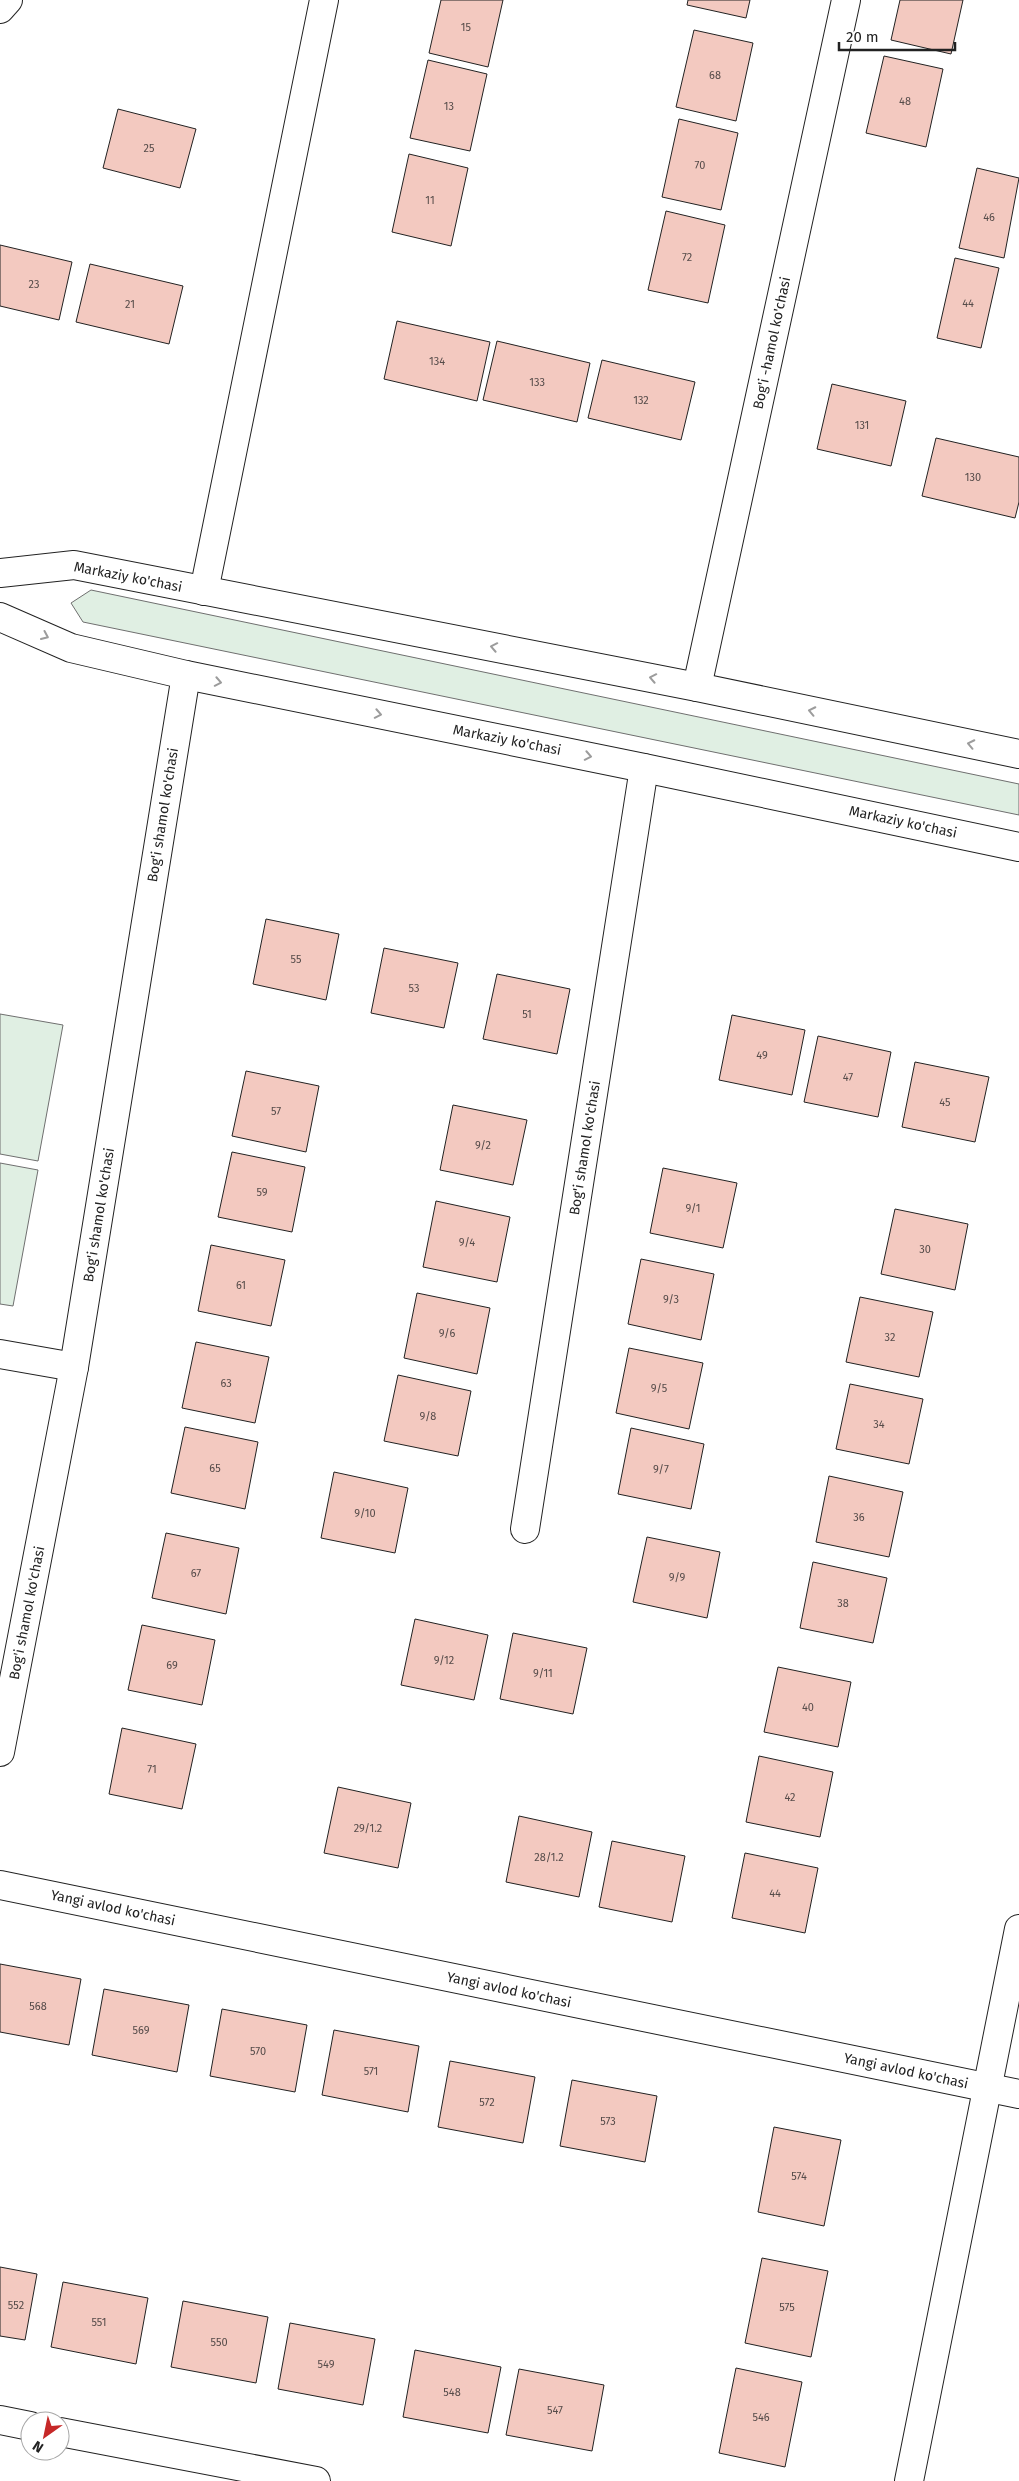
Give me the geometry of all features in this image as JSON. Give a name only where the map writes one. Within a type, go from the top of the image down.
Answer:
[{"type":"street","points":[[0,9],[8,0]]},
{"type":"street","points":[[204,591],[324,0]]},
{"type":"street","name":"Bog'i -hamol ko'chasi","points":[[697,687],[846,0]]},
{"type":"street","name":"Markaziy ko'chasi","points":[[0,573],[74,565],[697,687],[1019,754]]},
{"type":"street","name":"Markaziy ko'chasi","points":[[0,617],[71,648],[186,675],[644,768],[1019,847]]},
{"type":"street","name":"Bog'i shamol ko'chasi","points":[[0,1752],[74,1367],[186,675]]},
{"type":"street","name":"Bog'i shamol ko'chasi","points":[[525,1529],[644,768]]},
{"type":"street","points":[[0,1354],[74,1367]]},
{"type":"street","name":"Yangi avlod ko'chasi","points":[[0,1885],[1019,2094]]},
{"type":"street","points":[[909,2481],[1019,1929]]},
{"type":"street","points":[[0,2420],[20,2424]]},
{"type":"street","points":[[70,2434],[316,2481]]},
{"type":"green space","points":[[91,590],[1019,784],[1019,815],[83,622],[71,603]]},
{"type":"green space","points":[[0,1014],[63,1025],[38,1161],[0,1154]]},
{"type":"green space","points":[[0,1163],[38,1170],[13,1306],[0,1304]]},
{"type":"building","points":[[441,0],[503,0],[488,67],[429,53]]},
{"type":"building","points":[[688,0],[750,0],[746,18],[687,5]]},
{"type":"building","points":[[900,0],[963,0],[951,54],[891,40]]},
{"type":"building","points":[[694,30],[753,43],[736,121],[676,107]]},
{"type":"building","points":[[884,56],[943,69],[926,147],[866,133]]},
{"type":"building","points":[[428,60],[487,74],[470,151],[410,138]]},
{"type":"building","points":[[118,109],[196,129],[180,188],[103,168]]},
{"type":"building","points":[[679,119],[738,133],[721,210],[662,197]]},
{"type":"building","points":[[409,154],[468,168],[451,246],[392,232]]},
{"type":"building","points":[[977,168],[1019,178],[1004,258],[959,248]]},
{"type":"building","points":[[666,211],[725,225],[708,303],[648,290]]},
{"type":"building","points":[[0,245],[72,262],[59,320],[0,306]]},
{"type":"building","points":[[955,258],[999,268],[981,348],[937,338]]},
{"type":"building","points":[[90,264],[183,286],[169,344],[76,322]]},
{"type":"building","points":[[397,321],[490,342],[477,401],[384,379]]},
{"type":"building","points":[[497,341],[590,363],[577,422],[483,400]]},
{"type":"building","points":[[602,360],[695,382],[681,440],[588,418]]},
{"type":"building","points":[[832,384],[906,401],[891,466],[817,449]]},
{"type":"building","points":[[936,438],[1019,457],[1019,502],[1015,518],[922,496]]},
{"type":"building","points":[[266,919],[339,934],[326,1000],[253,984]]},
{"type":"building","points":[[384,948],[458,963],[444,1028],[371,1013]]},
{"type":"building","points":[[497,974],[570,989],[557,1054],[483,1039]]},
{"type":"building","points":[[732,1015],[805,1030],[792,1095],[719,1080]]},
{"type":"building","points":[[818,1036],[891,1052],[878,1117],[804,1102]]},
{"type":"building","points":[[915,1062],[989,1077],[975,1142],[902,1127]]},
{"type":"building","points":[[246,1071],[319,1086],[306,1152],[232,1136]]},
{"type":"building","points":[[453,1105],[527,1120],[513,1185],[440,1170]]},
{"type":"building","points":[[232,1152],[305,1167],[292,1232],[218,1217]]},
{"type":"building","points":[[663,1168],[737,1183],[723,1248],[650,1233]]},
{"type":"building","points":[[436,1201],[510,1217],[497,1282],[423,1267]]},
{"type":"building","points":[[895,1209],[968,1224],[955,1290],[881,1274]]},
{"type":"building","points":[[211,1245],[285,1260],[271,1326],[198,1311]]},
{"type":"building","points":[[641,1259],[714,1274],[701,1340],[628,1324]]},
{"type":"building","points":[[417,1293],[490,1308],[477,1374],[404,1358]]},
{"type":"building","points":[[860,1297],[933,1312],[919,1377],[846,1362]]},
{"type":"building","points":[[196,1342],[269,1357],[255,1423],[182,1408]]},
{"type":"building","points":[[629,1348],[703,1363],[689,1429],[616,1413]]},
{"type":"building","points":[[398,1375],[471,1391],[458,1456],[384,1441]]},
{"type":"building","points":[[850,1384],[923,1399],[909,1464],[836,1449]]},
{"type":"building","points":[[185,1427],[258,1442],[245,1509],[171,1493]]},
{"type":"building","points":[[631,1428],[704,1444],[691,1509],[618,1494]]},
{"type":"building","points":[[334,1472],[408,1488],[395,1553],[321,1538]]},
{"type":"building","points":[[829,1476],[903,1492],[889,1557],[816,1542]]},
{"type":"building","points":[[166,1533],[239,1548],[226,1614],[152,1598]]},
{"type":"building","points":[[647,1537],[720,1552],[707,1618],[633,1602]]},
{"type":"building","points":[[813,1562],[887,1578],[873,1643],[800,1628]]},
{"type":"building","points":[[415,1619],[488,1635],[474,1700],[401,1685]]},
{"type":"building","points":[[142,1625],[215,1640],[202,1705],[128,1690]]},
{"type":"building","points":[[513,1633],[587,1648],[573,1714],[500,1699]]},
{"type":"building","points":[[778,1667],[851,1682],[838,1747],[764,1732]]},
{"type":"building","points":[[122,1728],[196,1744],[182,1809],[109,1794]]},
{"type":"building","points":[[759,1756],[833,1772],[820,1837],[746,1822]]},
{"type":"building","points":[[338,1787],[411,1803],[398,1868],[324,1853]]},
{"type":"building","points":[[519,1816],[592,1832],[579,1897],[506,1882]]},
{"type":"building","points":[[612,1841],[685,1856],[672,1922],[599,1907]]},
{"type":"building","points":[[745,1853],[818,1868],[805,1933],[732,1918]]},
{"type":"building","points":[[0,1964],[81,1979],[69,2045],[0,2032]]},
{"type":"building","points":[[104,1989],[189,2005],[177,2072],[92,2055]]},
{"type":"building","points":[[222,2009],[307,2025],[295,2092],[210,2076]]},
{"type":"building","points":[[334,2030],[419,2046],[408,2112],[322,2095]]},
{"type":"building","points":[[450,2061],[535,2077],[523,2143],[438,2127]]},
{"type":"building","points":[[572,2080],[657,2096],[645,2162],[560,2146]]},
{"type":"building","points":[[774,2127],[841,2140],[824,2226],[758,2212]]},
{"type":"building","points":[[762,2258],[828,2271],[811,2357],[745,2343]]},
{"type":"building","points":[[0,2267],[37,2274],[25,2340],[0,2336]]},
{"type":"building","points":[[63,2282],[148,2298],[136,2364],[51,2347]]},
{"type":"building","points":[[183,2301],[268,2317],[256,2383],[171,2367]]},
{"type":"building","points":[[290,2323],[375,2339],[363,2405],[278,2389]]},
{"type":"building","points":[[415,2350],[501,2367],[488,2433],[403,2417]]},
{"type":"building","points":[[736,2368],[802,2382],[785,2467],[719,2453]]},
{"type":"building","points":[[519,2369],[604,2385],[592,2451],[506,2435]]}]
